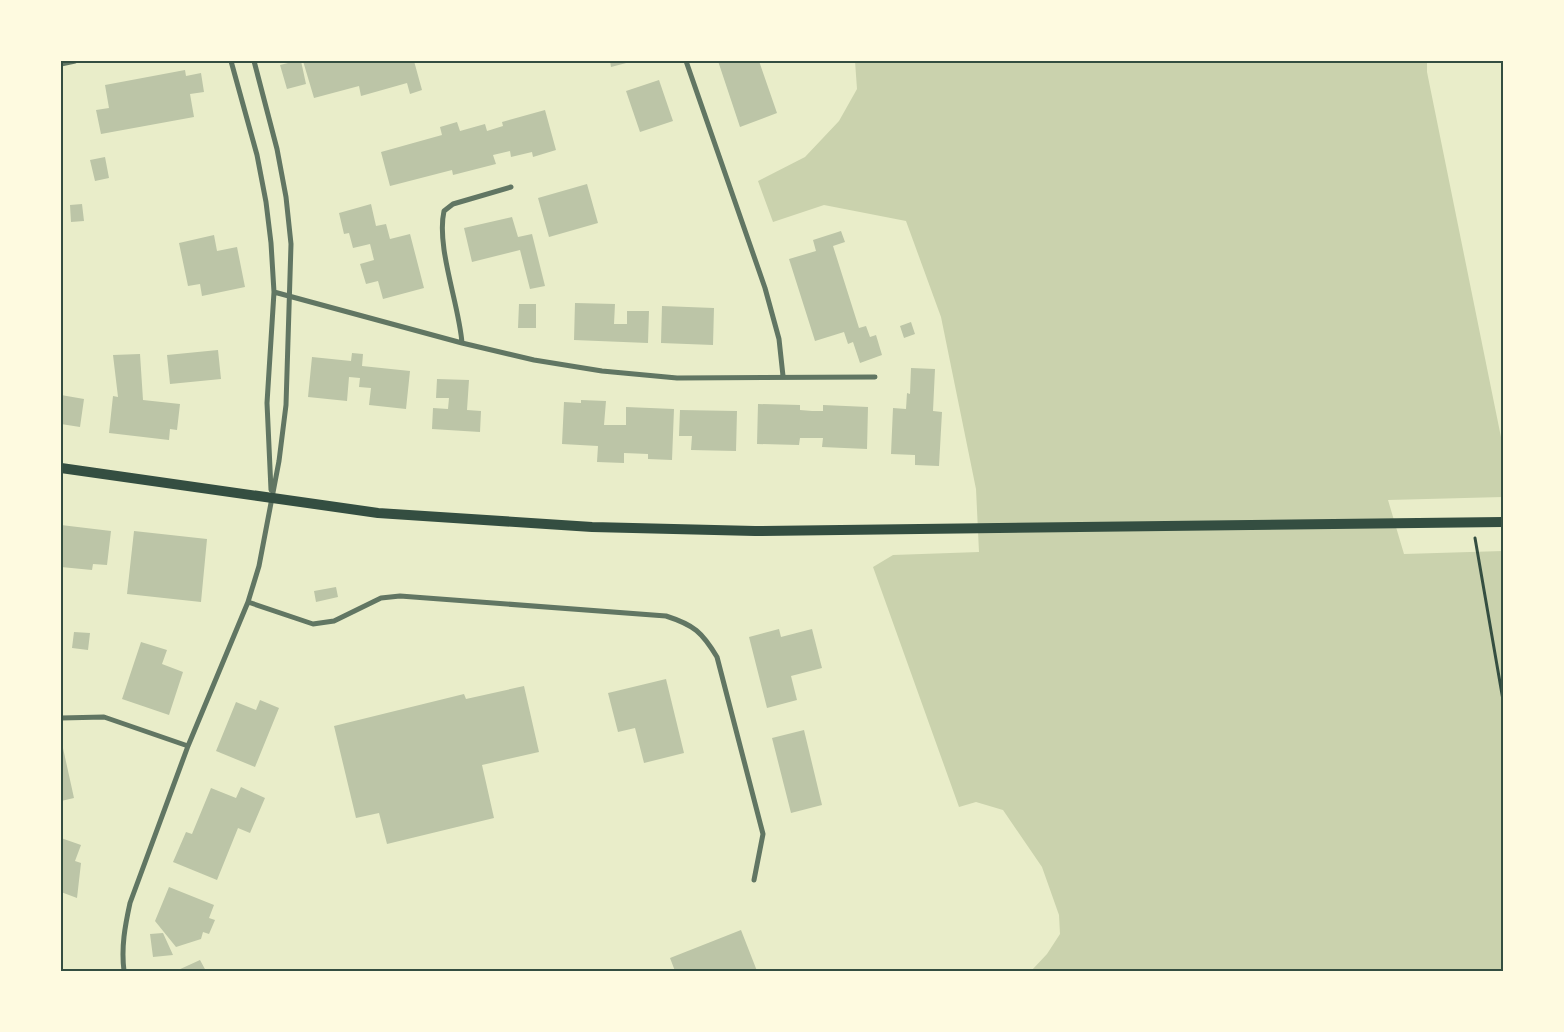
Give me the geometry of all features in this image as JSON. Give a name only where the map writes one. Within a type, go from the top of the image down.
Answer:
[{"type":"main road","points":[[61,468],[271,496],[378,513],[592,526],[755,531],[1503,522]]},
{"type":"street","points":[[61,64],[75,61]]},
{"type":"street","points":[[231,61],[256,155],[266,202],[274,292],[267,403],[271,496]]},
{"type":"street","points":[[124,971],[122,953],[124,928],[130,903],[188,746],[248,602],[259,566],[279,461],[286,405],[291,244],[286,198],[277,149],[254,61]]},
{"type":"street","points":[[686,61],[765,288],[778,339],[783,376]]},
{"type":"street","points":[[462,343],[460,320],[444,246],[442,220],[444,211],[453,204],[511,187]]},
{"type":"street","points":[[274,292],[289,294],[462,343],[534,360],[602,371],[678,378],[874,377]]},
{"type":"street","points":[[248,602],[313,624],[334,621],[381,598],[400,596],[666,616],[689,623],[705,636],[717,657],[758,815],[762,834],[754,880]]},
{"type":"street","points":[[61,718],[104,717],[188,746]]},
{"type":"path","points":[[1472,522],[1503,700]]},
{"type":"green space","points":[[855,61],[1427,61],[1427,72],[1503,447],[1503,497],[1388,500],[1404,554],[1503,551],[1503,971],[1031,971],[1047,954],[1060,934],[1059,915],[1042,867],[1003,810],[976,802],[959,807],[873,567],[893,555],[979,552],[976,489],[941,317],[906,221],[824,205],[773,222],[758,181],[805,157],[839,121],[857,89]]},
{"type":"building","points":[[301,61],[306,84],[287,89],[280,65]]},
{"type":"building","points":[[303,61],[414,61],[422,90],[410,94],[407,83],[361,96],[359,86],[314,98]]},
{"type":"building","points":[[610,61],[630,61],[630,62],[611,67]]},
{"type":"building","points":[[718,61],[759,61],[777,113],[740,127]]},
{"type":"building","points":[[185,70],[186,76],[201,73],[204,92],[190,94],[194,117],[101,134],[96,110],[109,108],[105,85]]},
{"type":"building","points":[[659,80],[673,121],[640,132],[626,91]]},
{"type":"building","points":[[545,110],[556,150],[533,157],[532,152],[511,157],[510,151],[493,155],[496,164],[453,175],[452,170],[390,186],[381,152],[442,135],[440,127],[457,122],[460,131],[485,124],[487,131],[503,126],[502,122]]},
{"type":"building","points":[[105,157],[109,178],[95,181],[90,160]]},
{"type":"building","points":[[587,184],[598,223],[549,237],[538,198]]},
{"type":"building","points":[[82,204],[84,221],[71,222],[70,205]]},
{"type":"building","points":[[371,204],[376,226],[386,224],[390,239],[410,234],[424,288],[383,299],[378,281],[366,284],[360,264],[374,260],[370,244],[353,248],[349,233],[344,234],[339,213]]},
{"type":"building","points":[[512,217],[518,237],[532,234],[545,286],[530,289],[520,250],[472,262],[464,228]]},
{"type":"building","points":[[841,231],[845,242],[833,246],[859,328],[866,326],[870,337],[876,335],[882,355],[860,363],[853,342],[848,344],[844,332],[815,341],[789,259],[816,251],[813,240]]},
{"type":"building","points":[[214,235],[217,251],[237,247],[245,287],[202,296],[200,284],[188,286],[179,243]]},
{"type":"building","points":[[575,303],[615,304],[614,324],[627,324],[627,311],[649,311],[648,343],[574,340]]},
{"type":"building","points":[[519,304],[536,304],[536,328],[518,328]]},
{"type":"building","points":[[662,306],[714,308],[713,345],[661,343]]},
{"type":"building","points":[[911,322],[915,334],[904,338],[900,326]]},
{"type":"building","points":[[218,350],[221,379],[170,384],[167,355]]},
{"type":"building","points":[[352,353],[363,354],[362,366],[410,371],[406,409],[369,405],[371,388],[359,387],[360,378],[349,377],[347,401],[308,397],[312,357],[351,361]]},
{"type":"building","points":[[140,354],[143,400],[180,404],[177,430],[170,429],[169,440],[109,433],[113,396],[118,397],[113,355]]},
{"type":"building","points":[[911,368],[935,369],[933,411],[942,412],[939,466],[915,465],[915,455],[891,454],[893,408],[906,409],[907,393],[910,394]]},
{"type":"building","points":[[437,379],[469,380],[467,410],[481,411],[480,432],[432,429],[433,408],[448,409],[449,398],[436,398]]},
{"type":"building","points":[[61,395],[84,399],[80,427],[61,424]]},
{"type":"building","points":[[581,400],[606,401],[604,425],[626,425],[626,407],[674,409],[672,460],[648,459],[648,454],[624,453],[624,463],[597,462],[598,446],[562,444],[564,402],[581,403]]},
{"type":"building","points":[[758,404],[800,405],[800,410],[812,411],[823,411],[823,405],[868,407],[867,449],[822,447],[823,438],[800,438],[799,445],[757,444]]},
{"type":"building","points":[[680,410],[737,411],[736,451],[691,450],[692,436],[679,436]]},
{"type":"building","points":[[61,525],[111,531],[107,565],[93,564],[92,570],[61,567]]},
{"type":"building","points":[[134,531],[207,539],[201,602],[127,594]]},
{"type":"building","points":[[336,587],[338,597],[316,602],[314,591]]},
{"type":"building","points":[[779,629],[781,637],[812,629],[822,668],[791,676],[797,700],[767,708],[749,637]]},
{"type":"building","points":[[74,632],[90,633],[88,650],[72,648]]},
{"type":"building","points":[[141,642],[167,650],[162,664],[183,672],[169,715],[122,699]]},
{"type":"building","points":[[666,679],[684,753],[644,763],[635,728],[618,732],[608,693]]},
{"type":"building","points":[[524,686],[539,752],[482,765],[494,818],[387,844],[379,813],[356,818],[334,726],[464,694],[466,699]]},
{"type":"building","points":[[260,700],[279,708],[255,767],[216,751],[236,702],[256,710]]},
{"type":"building","points":[[804,730],[822,805],[791,813],[772,738]]},
{"type":"building","points":[[61,739],[74,798],[61,801]]},
{"type":"building","points":[[241,787],[265,798],[250,833],[238,828],[217,880],[173,862],[186,832],[192,834],[211,788],[236,798]]},
{"type":"building","points":[[61,838],[81,845],[75,861],[81,863],[77,898],[61,892]]},
{"type":"building","points":[[169,887],[214,905],[209,918],[215,920],[209,934],[203,932],[201,939],[176,947],[155,921]]},
{"type":"building","points":[[741,930],[757,971],[675,971],[670,958]]},
{"type":"building","points":[[163,933],[173,955],[153,957],[150,934]]},
{"type":"building","points":[[200,960],[206,971],[176,971]]}]
